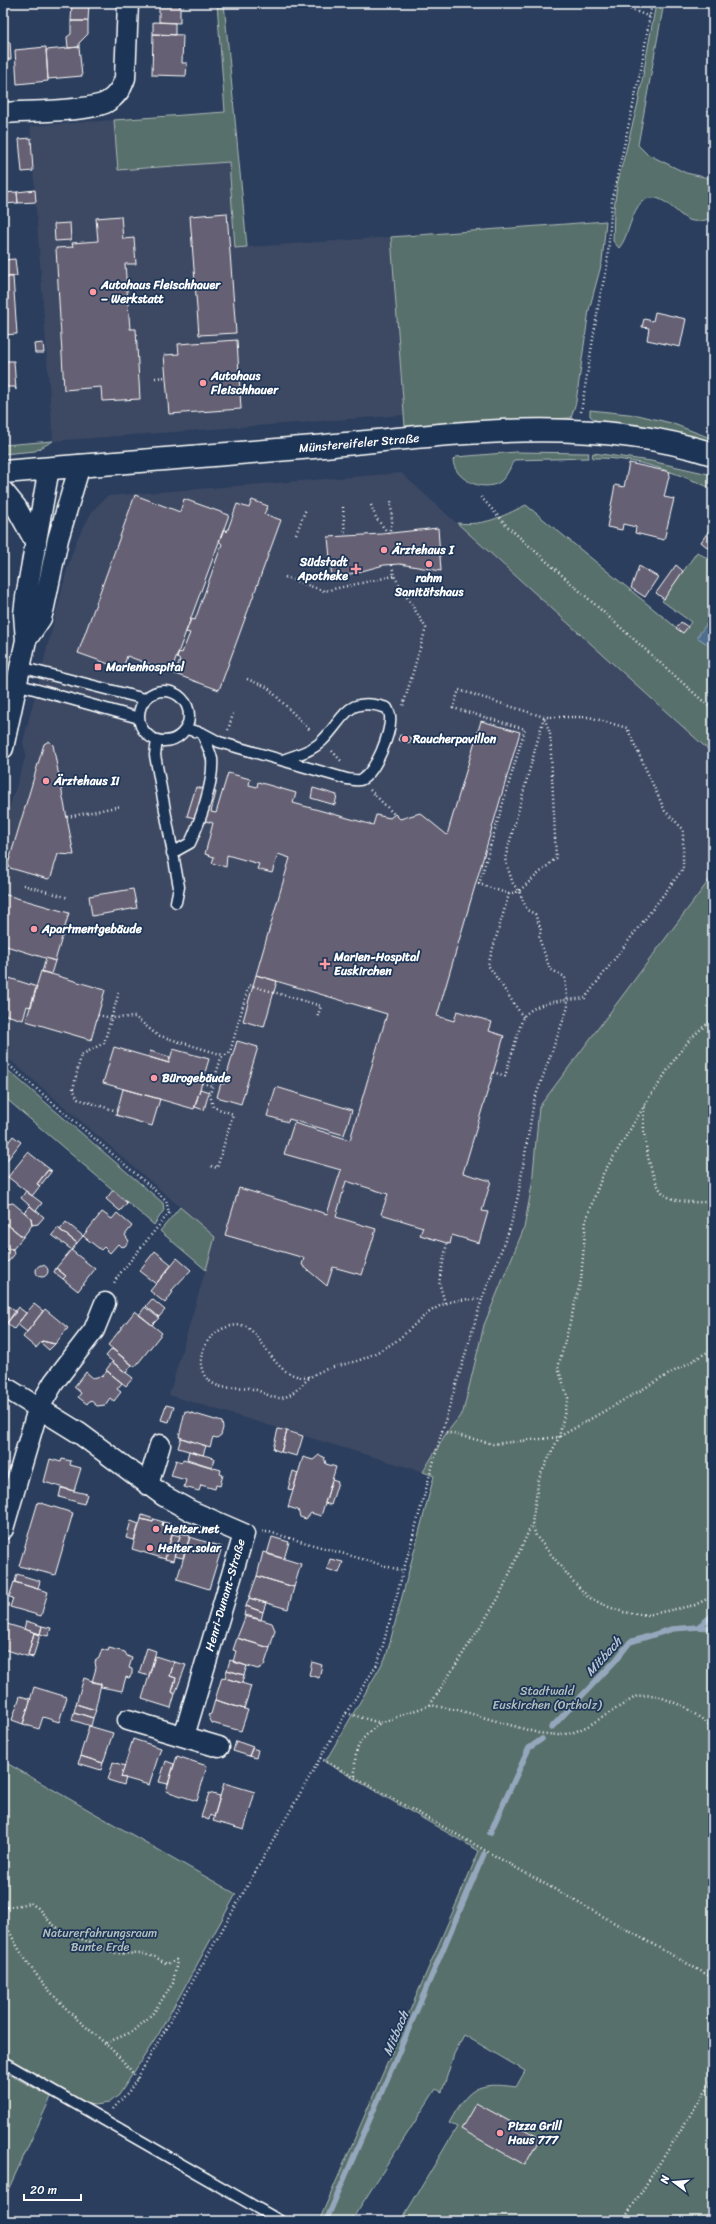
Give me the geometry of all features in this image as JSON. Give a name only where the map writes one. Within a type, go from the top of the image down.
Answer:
[{"type":"street","points":[[3,113],[91,108],[106,103],[116,96],[121,89],[126,74],[128,3]]},
{"type":"street","name":"Münstereifeler Straße","points":[[3,472],[433,436],[554,430],[619,434],[655,440],[713,454]]},
{"type":"street","points":[[26,640],[40,618],[44,607],[58,539],[80,465]]},
{"type":"street","points":[[3,748],[26,640],[24,614],[49,468]]},
{"type":"street","points":[[3,492],[16,507],[36,543]]},
{"type":"street","points":[[3,1529],[38,1409],[54,1382],[94,1330],[105,1302]]},
{"type":"street","name":"Henri-Dunant-Straße","points":[[3,1386],[117,1460],[148,1485],[179,1505],[244,1534],[184,1736]]},
{"type":"street","points":[[148,1485],[160,1445]]},
{"type":"street","points":[[128,1720],[219,1747]]},
{"type":"lane","points":[[18,675],[146,699]]},
{"type":"lane","points":[[18,675],[139,718]]},
{"type":"lane","points":[[163,691],[178,695],[186,702],[190,712],[186,729],[174,740],[157,740],[144,732],[139,718],[140,708],[146,699],[153,693],[163,691]]},
{"type":"lane","points":[[186,729],[202,733],[224,743],[347,779],[360,780],[373,768],[382,749],[390,716],[387,708],[364,703],[353,706],[346,710],[322,741],[310,750],[283,760]]},
{"type":"lane","points":[[172,853],[190,843],[208,790],[212,770],[212,758],[202,733]]},
{"type":"lane","points":[[157,740],[155,755],[157,771],[179,887],[176,902]]},
{"type":"lane","points":[[3,2062],[280,2221]]},
{"type":"path","points":[[615,3],[650,17]]},
{"type":"path","points":[[583,401],[600,296],[607,268],[612,200],[652,3]]},
{"type":"path","points":[[155,378],[166,377]]},
{"type":"path","points":[[481,497],[507,526],[713,710]]},
{"type":"path","points":[[371,505],[376,518],[389,534],[392,522],[391,499]]},
{"type":"path","points":[[343,507],[345,536]]},
{"type":"path","points":[[296,534],[306,509]]},
{"type":"path","points":[[392,565],[394,576],[426,628],[400,714]]},
{"type":"path","points":[[285,577],[324,591],[394,576]]},
{"type":"path","points":[[493,1072],[505,1076],[523,1017],[539,1005],[585,998],[684,869],[683,829],[665,811],[627,728],[589,717],[544,717],[459,690],[454,708],[525,729],[479,884],[509,894],[519,891],[556,858],[550,733],[544,717]]},
{"type":"path","points":[[224,743],[234,711]]},
{"type":"path","points":[[103,2120],[129,2091],[137,2079],[346,1713],[378,1663],[442,1431],[482,1299],[510,1228],[518,1196],[534,1101],[568,1007],[565,977],[550,969],[539,938],[540,930],[534,914],[527,910],[519,891],[513,884],[505,859],[544,717]]},
{"type":"path","points":[[67,817],[121,806]]},
{"type":"path","points":[[23,885],[69,898]]},
{"type":"path","points":[[509,894],[488,965],[523,1017]]},
{"type":"path","points":[[98,1015],[111,1018],[135,1017],[157,1036],[223,1055],[230,1052],[249,985],[321,1006],[317,1018]]},
{"type":"path","points":[[117,1111],[78,1099],[73,1089],[81,1055],[104,1043],[119,992]]},
{"type":"path","points":[[430,1705],[498,1599],[532,1523],[539,1478],[559,1437],[568,1398],[558,1368],[581,1280],[586,1220],[603,1174],[645,1105],[689,1040],[713,1020]]},
{"type":"path","points":[[211,1166],[217,1168],[234,1114],[213,1107],[210,1095],[223,1055]]},
{"type":"path","points":[[3,1060],[166,1200],[169,1213],[118,1276],[105,1302]]},
{"type":"path","points":[[202,1083],[213,1086]]},
{"type":"path","points":[[645,1105],[645,1134],[648,1158],[659,1188],[666,1195],[674,1199],[713,1202]]},
{"type":"path","points":[[445,1303],[439,1282],[447,1243]]},
{"type":"path","points":[[309,1377],[299,1378],[282,1368],[246,1326],[224,1326],[213,1334],[205,1345],[202,1360],[204,1374],[210,1381],[220,1387],[252,1388],[277,1398],[283,1398],[291,1394],[309,1377],[325,1369],[366,1357],[395,1341],[427,1313],[445,1303],[464,1299],[482,1299]]},
{"type":"path","points":[[442,1431],[493,1444],[559,1437],[713,1349]]},
{"type":"path","points":[[532,1523],[536,1536],[571,1579],[588,1597],[606,1606],[623,1612],[647,1615],[695,1605],[713,1596]]},
{"type":"path","points":[[244,1534],[269,1532],[403,1571]]},
{"type":"path","points":[[355,1776],[354,1756],[363,1737],[380,1723],[430,1705],[458,1710],[538,1733],[558,1735],[572,1733],[588,1726],[637,1696],[655,1694],[685,1707],[713,1727]]},
{"type":"path","points":[[346,1713],[380,1723]]},
{"type":"path","points":[[320,1758],[355,1776],[713,1978]]},
{"type":"path","points":[[3,1908],[30,1903],[38,1908],[51,1923],[61,1931],[93,1943],[112,1953],[150,1955],[167,1964],[176,1960],[177,1961],[173,1983],[154,2012],[134,2031],[106,2043]]},
{"type":"path","points":[[3,1916],[18,1948],[48,1987],[74,2016],[121,2058],[137,2079]]},
{"type":"path","points":[[623,2221],[713,2079]]},
{"type":"shaded area","points":[[225,112],[236,248],[391,237],[404,415],[53,441],[30,126]]},
{"type":"shaded area","name":"Marien-Hospital Euskirchen","points":[[401,473],[713,754],[713,875],[539,1107],[532,1185],[524,1228],[484,1325],[463,1412],[445,1435],[423,1472],[169,1395],[215,1237],[3,1054],[3,828],[26,755],[23,742],[68,566],[77,539],[93,510],[107,496]]},
{"type":"shaded area","points":[[708,622],[713,625],[713,648],[697,637]]},
{"type":"green space","points":[[217,3],[224,3],[247,247],[235,248],[229,162],[118,170],[114,120],[225,112]]},
{"type":"green space","points":[[656,3],[664,3],[638,145],[647,154],[686,173],[713,179],[713,218],[692,221],[684,217],[662,200],[650,198],[643,201],[639,205],[619,248],[613,241],[614,209],[617,185],[638,103]]},
{"type":"green space","points":[[606,221],[602,262],[589,310],[576,402],[571,418],[405,427],[391,237]]},
{"type":"green space","points":[[590,410],[638,415],[671,423],[713,439],[713,443],[652,428],[596,421],[590,416]]},
{"type":"green space","points":[[53,441],[35,451],[3,454],[3,445]]},
{"type":"green space","points":[[516,452],[589,453],[588,458],[514,460],[507,474],[502,480],[489,486],[482,486],[468,481],[454,466],[453,460],[456,457]]},
{"type":"green space","points":[[593,453],[651,461],[713,475],[713,489],[669,471],[639,463],[608,458],[592,458]]},
{"type":"green space","points":[[526,505],[683,633],[691,622],[662,601],[697,552],[713,562],[713,625],[708,622],[698,637],[713,648],[713,754],[457,523],[467,524],[493,520]]},
{"type":"green space","name":"Stadtwald Euskirchen (Ortholz)","points":[[713,875],[713,2221],[401,2221],[457,2127],[449,2123],[462,2102],[468,2095],[482,2087],[502,2085],[516,2087],[525,2071],[464,2035],[454,2054],[442,2092],[436,2089],[351,2221],[319,2221],[479,1851],[325,1762],[386,1657],[434,1476],[423,1472],[445,1435],[463,1412],[484,1325],[524,1228],[532,1185],[539,1107]]},
{"type":"green space","points":[[3,1066],[163,1203],[164,1210],[154,1225],[3,1096]]},
{"type":"green space","points":[[180,1207],[215,1237],[206,1270],[160,1231]]},
{"type":"green space","name":"Naturerfahrungsraum Bunte Erde","points":[[3,1761],[236,1894],[158,2035],[119,2095],[109,2103],[95,2105],[88,2104],[3,2056]]},
{"type":"green space","points":[[3,2071],[51,2097],[3,2201]]},
{"type":"building","points":[[159,3],[180,3],[180,23],[159,22]]},
{"type":"building","points":[[72,4],[89,4],[88,21],[71,21]]},
{"type":"building","points":[[71,21],[88,21],[88,34],[79,43],[79,47],[68,48],[67,37],[71,34]]},
{"type":"building","points":[[153,22],[175,23],[175,35],[153,34]]},
{"type":"building","points":[[153,34],[183,35],[182,63],[187,63],[186,76],[152,75]]},
{"type":"building","points":[[3,42],[10,42],[11,59],[3,60]]},
{"type":"building","points":[[46,47],[48,81],[17,84],[15,50]]},
{"type":"building","points":[[79,47],[82,76],[48,79],[46,50]]},
{"type":"building","points":[[31,138],[33,171],[22,172],[19,139]]},
{"type":"building","points":[[35,190],[36,202],[18,203],[17,192]]},
{"type":"building","points":[[17,192],[18,203],[3,204],[3,193]]},
{"type":"building","points":[[227,213],[236,333],[199,335],[190,216]]},
{"type":"building","name":"Autohaus Fleischhauer – Werkstatt","points":[[121,216],[123,239],[134,238],[136,264],[125,264],[130,329],[136,329],[140,399],[102,401],[101,387],[64,390],[56,248],[73,247],[72,243],[98,241],[96,218]]},
{"type":"building","points":[[70,223],[71,240],[55,241],[54,224]]},
{"type":"building","points":[[15,259],[17,276],[3,277],[3,260]]},
{"type":"building","points":[[3,277],[13,277],[17,334],[3,335]]},
{"type":"building","points":[[655,312],[686,319],[680,347],[647,340],[649,328],[642,327],[644,319],[653,321]]},
{"type":"building","name":"Autohaus Fleischhauer","points":[[237,340],[241,409],[169,414],[164,355],[179,354],[178,344]]},
{"type":"building","points":[[43,343],[44,353],[35,353],[34,344]]},
{"type":"building","points":[[3,361],[14,361],[16,390],[15,387],[3,387]]},
{"type":"building","points":[[629,463],[670,472],[664,497],[674,499],[664,540],[635,533],[636,527],[623,524],[622,530],[607,527],[615,485],[624,487]]},
{"type":"building","points":[[135,495],[180,512],[184,499],[229,515],[171,672],[127,656],[123,669],[78,653]]},
{"type":"building","points":[[252,500],[268,506],[264,514],[281,520],[219,690],[175,674],[180,660],[177,658],[179,652],[182,653],[190,633],[186,632],[191,619],[195,620],[222,544],[219,541],[224,529],[227,532],[237,504],[249,508]]},
{"type":"building","name":"Ärztehaus I","points":[[438,528],[441,571],[400,564],[384,565],[332,579],[328,537],[382,534]]},
{"type":"building","points":[[710,529],[713,531],[713,552],[701,542]]},
{"type":"building","points":[[676,565],[683,571],[664,599],[656,593]]},
{"type":"building","points":[[639,566],[658,577],[645,597],[631,588]]},
{"type":"building","points":[[681,622],[688,627],[683,633],[676,628]]},
{"type":"building","points":[[481,721],[520,732],[437,1016],[454,1021],[457,1011],[492,1022],[489,1031],[504,1036],[463,1173],[491,1181],[482,1211],[488,1212],[479,1243],[452,1235],[450,1244],[420,1235],[423,1227],[381,1214],[388,1194],[346,1181],[336,1217],[376,1229],[362,1275],[333,1267],[327,1286],[302,1265],[304,1258],[225,1235],[239,1188],[327,1214],[341,1170],[284,1154],[294,1123],[350,1140],[387,1014],[256,975],[290,858],[278,854],[272,873],[257,869],[259,864],[227,855],[226,867],[212,863],[214,857],[205,854],[213,823],[187,816],[196,787],[216,792],[211,812],[216,813],[228,773],[250,779],[249,785],[257,787],[258,782],[296,793],[293,803],[373,825],[376,815],[390,818],[395,814],[400,819],[420,813],[447,835]]},
{"type":"building","name":"Raucherpavillon","points":[[400,735],[412,738],[410,743],[398,740]]},
{"type":"building","name":"Ärztehaus II","points":[[49,741],[53,745],[74,855],[58,854],[51,877],[48,879],[10,868],[8,864],[44,744]]},
{"type":"building","points":[[313,788],[337,795],[335,805],[311,798]]},
{"type":"building","points":[[133,889],[137,908],[92,916],[89,896]]},
{"type":"building","name":"Apartmentgebäude","points":[[3,894],[69,913],[55,961],[3,945]]},
{"type":"building","points":[[46,958],[55,961],[51,974],[42,972]]},
{"type":"building","points":[[41,971],[105,990],[91,1040],[26,1021]]},
{"type":"building","points":[[256,975],[277,981],[264,1027],[243,1021]]},
{"type":"building","points":[[3,976],[37,987],[31,1007],[27,1006],[23,1020],[3,1014]]},
{"type":"building","points":[[237,1041],[258,1047],[241,1104],[217,1097],[221,1083],[224,1084]]},
{"type":"building","name":"Bürogebäude","points":[[114,1047],[169,1063],[173,1049],[209,1059],[194,1109],[103,1083]]},
{"type":"building","points":[[150,1051],[170,1057],[169,1063],[149,1057]]},
{"type":"building","points":[[276,1087],[352,1110],[344,1135],[289,1119],[288,1122],[267,1116]]},
{"type":"building","points":[[123,1089],[160,1099],[152,1126],[116,1115]]},
{"type":"building","points":[[200,1089],[209,1092],[204,1110],[195,1107]]},
{"type":"building","points":[[13,1136],[21,1142],[5,1163],[3,1161],[3,1149]]},
{"type":"building","points":[[28,1152],[52,1171],[48,1170],[37,1184],[40,1186],[32,1196],[8,1177]]},
{"type":"building","points":[[48,1170],[51,1172],[40,1186],[37,1184]]},
{"type":"building","points":[[113,1190],[127,1203],[120,1211],[106,1199]]},
{"type":"building","points":[[26,1191],[42,1203],[36,1211],[21,1198]]},
{"type":"building","points":[[13,1203],[31,1218],[32,1225],[23,1237],[3,1221],[3,1208],[7,1204]]},
{"type":"building","points":[[30,1206],[44,1217],[38,1224],[32,1225],[31,1218],[24,1212]]},
{"type":"building","points":[[102,1212],[112,1219],[117,1213],[132,1226],[125,1235],[129,1241],[125,1246],[121,1247],[118,1244],[110,1253],[104,1247],[101,1250],[83,1236]]},
{"type":"building","points":[[3,1221],[23,1237],[13,1249],[6,1249],[3,1247]]},
{"type":"building","points":[[66,1222],[83,1236],[77,1243],[60,1230]]},
{"type":"building","points":[[58,1228],[77,1243],[72,1250],[52,1235]]},
{"type":"building","points":[[3,1247],[6,1249],[13,1249],[14,1255],[8,1262],[3,1258]]},
{"type":"building","points":[[71,1250],[95,1269],[78,1291],[63,1279],[66,1276],[56,1268]]},
{"type":"building","points":[[155,1251],[172,1265],[156,1284],[139,1271]]},
{"type":"building","points":[[177,1258],[191,1270],[171,1291],[173,1292],[165,1303],[150,1291]]},
{"type":"building","points":[[42,1265],[46,1267],[48,1271],[46,1275],[42,1277],[38,1275],[36,1271],[38,1267]]},
{"type":"building","points":[[56,1268],[66,1276],[63,1279],[54,1272]]},
{"type":"building","points":[[152,1299],[165,1310],[159,1317],[146,1306]]},
{"type":"building","points":[[3,1302],[16,1312],[3,1328]]},
{"type":"building","points":[[34,1304],[43,1311],[27,1332],[17,1324]]},
{"type":"building","points":[[18,1307],[26,1313],[14,1329],[7,1323]]},
{"type":"building","points":[[145,1307],[159,1318],[152,1325],[139,1315]]},
{"type":"building","points":[[45,1309],[68,1328],[55,1344],[42,1341],[36,1348],[23,1337]]},
{"type":"building","points":[[135,1311],[162,1333],[135,1367],[108,1345]]},
{"type":"building","points":[[42,1341],[55,1344],[49,1350],[41,1343]]},
{"type":"building","points":[[112,1349],[132,1365],[126,1373],[106,1356]]},
{"type":"building","points":[[112,1362],[133,1378],[126,1386],[106,1370]]},
{"type":"building","points":[[107,1371],[122,1383],[117,1389],[121,1392],[114,1401],[110,1398],[105,1405],[97,1406],[90,1400],[87,1404],[78,1397],[81,1393],[74,1387],[86,1372],[93,1378],[102,1377]]},
{"type":"building","points":[[166,1405],[174,1407],[169,1422],[161,1420]]},
{"type":"building","points":[[185,1411],[222,1422],[223,1428],[221,1435],[217,1438],[213,1437],[210,1447],[179,1437]]},
{"type":"building","points":[[278,1429],[287,1431],[281,1452],[273,1449]]},
{"type":"building","points":[[287,1431],[303,1436],[297,1456],[281,1452]]},
{"type":"building","points":[[181,1438],[206,1446],[203,1455],[178,1448]]},
{"type":"building","points":[[189,1451],[214,1458],[212,1467],[187,1459]]},
{"type":"building","points":[[319,1455],[324,1457],[326,1464],[336,1467],[321,1516],[311,1513],[306,1519],[300,1517],[298,1510],[288,1507],[303,1457],[313,1460]]},
{"type":"building","points":[[50,1459],[61,1462],[62,1459],[71,1461],[70,1465],[81,1468],[74,1491],[44,1482]]},
{"type":"building","points":[[183,1459],[221,1470],[220,1474],[223,1475],[220,1486],[216,1485],[215,1489],[201,1485],[199,1491],[184,1487],[186,1480],[171,1476],[176,1460],[182,1462]]},
{"type":"building","points":[[293,1471],[298,1473],[293,1490],[288,1489]]},
{"type":"building","points":[[332,1480],[338,1482],[331,1505],[325,1503]]},
{"type":"building","points":[[61,1488],[87,1494],[84,1504],[59,1497]]},
{"type":"building","points":[[38,1502],[73,1513],[55,1575],[19,1566]]},
{"type":"building","points":[[142,1515],[154,1519],[153,1522],[141,1519]]},
{"type":"building","points":[[141,1519],[153,1522],[154,1519],[163,1522],[162,1525],[174,1528],[165,1559],[132,1549]]},
{"type":"building","points":[[131,1521],[139,1524],[134,1540],[126,1538]]},
{"type":"building","points":[[163,1522],[175,1525],[174,1528],[162,1525]]},
{"type":"building","points":[[181,1533],[190,1536],[183,1558],[174,1556]]},
{"type":"building","points":[[172,1534],[180,1536],[173,1561],[165,1559]]},
{"type":"building","points":[[190,1537],[222,1547],[209,1589],[177,1579]]},
{"type":"building","points":[[272,1537],[289,1542],[284,1559],[267,1554]]},
{"type":"building","points":[[263,1552],[301,1564],[294,1587],[257,1576]]},
{"type":"building","points":[[330,1559],[343,1562],[339,1573],[327,1569]]},
{"type":"building","points":[[17,1574],[40,1581],[38,1589],[15,1582]]},
{"type":"building","points":[[257,1576],[294,1587],[288,1609],[249,1598]]},
{"type":"building","points":[[14,1582],[48,1592],[41,1616],[10,1607],[13,1598],[9,1597]]},
{"type":"building","points":[[249,1598],[266,1603],[263,1612],[246,1606]]},
{"type":"building","points":[[246,1606],[263,1612],[261,1620],[244,1616]]},
{"type":"building","points":[[246,1615],[272,1623],[275,1630],[270,1648],[237,1638]]},
{"type":"building","points":[[26,1621],[42,1626],[40,1634],[24,1629]]},
{"type":"building","points":[[7,1624],[40,1634],[34,1633],[28,1655],[33,1658],[3,1649],[3,1636]]},
{"type":"building","points":[[42,1626],[51,1628],[48,1636],[40,1634]]},
{"type":"building","points":[[34,1633],[40,1635],[33,1657],[28,1655]]},
{"type":"building","points":[[237,1638],[270,1648],[264,1666],[258,1669],[233,1662],[236,1651],[233,1650]]},
{"type":"building","points":[[109,1648],[125,1652],[127,1656],[132,1658],[129,1668],[132,1669],[132,1674],[129,1678],[126,1677],[122,1691],[101,1687],[101,1684],[92,1682],[96,1668],[95,1661],[99,1658],[102,1649],[108,1651]]},
{"type":"building","points":[[147,1648],[156,1651],[149,1676],[139,1673]]},
{"type":"building","points":[[155,1656],[174,1662],[170,1676],[176,1678],[172,1692],[175,1694],[171,1708],[142,1699]]},
{"type":"building","points":[[230,1660],[247,1666],[244,1675],[227,1670]]},
{"type":"building","points":[[174,1662],[186,1665],[175,1694],[172,1692],[176,1678],[170,1676]]},
{"type":"building","points":[[312,1662],[322,1665],[319,1678],[309,1675]]},
{"type":"building","points":[[227,1670],[244,1675],[242,1683],[225,1678]]},
{"type":"building","points":[[222,1677],[251,1686],[244,1709],[215,1700]]},
{"type":"building","points":[[84,1678],[101,1684],[95,1710],[76,1704]]},
{"type":"building","points":[[34,1687],[67,1697],[59,1722],[43,1717],[39,1729],[23,1724]]},
{"type":"building","points":[[20,1696],[31,1699],[23,1724],[12,1720]]},
{"type":"building","points":[[215,1700],[248,1710],[241,1731],[212,1723],[208,1715],[211,1714]]},
{"type":"building","points":[[76,1704],[96,1710],[93,1718],[74,1712]]},
{"type":"building","points":[[74,1712],[93,1718],[91,1726],[72,1720]]},
{"type":"building","points":[[89,1726],[113,1733],[103,1763],[80,1756]]},
{"type":"building","points":[[133,1739],[161,1748],[149,1785],[121,1777]]},
{"type":"building","points":[[236,1741],[253,1747],[249,1756],[233,1751]]},
{"type":"building","points":[[252,1748],[258,1750],[256,1758],[249,1756]]},
{"type":"building","points":[[81,1756],[103,1763],[101,1770],[78,1763]]},
{"type":"building","points":[[177,1756],[207,1766],[197,1801],[166,1791]]},
{"type":"building","points":[[166,1761],[174,1764],[168,1784],[159,1782]]},
{"type":"building","points":[[113,1762],[125,1766],[121,1777],[126,1778],[124,1785],[108,1780]]},
{"type":"building","points":[[224,1783],[255,1792],[244,1830],[213,1821]]},
{"type":"building","points":[[209,1793],[220,1796],[214,1817],[210,1815],[209,1820],[201,1817]]},
{"type":"building","points":[[476,2103],[540,2138],[525,2165],[461,2129]]},
{"type":"waterway","points":[[698,1627],[713,1615]]},
{"type":"waterway","name":"Mitbach","points":[[551,1728],[616,1660],[630,1642],[672,1629],[698,1627],[713,1628]]},
{"type":"waterway","name":"Mitbach","points":[[490,1833],[529,1748],[542,1739]]},
{"type":"waterway","name":"Mitbach","points":[[326,2221],[484,1854]]},
{"type":"place","name":"Autohaus Fleischhauer – Werkstatt","points":[[93,292]]},
{"type":"place","name":"Autohaus Fleischhauer","points":[[203,383]]},
{"type":"place","name":"Ärztehaus I","points":[[384,550]]},
{"type":"place","name":"rahm Sanitätshaus","points":[[429,564]]},
{"type":"place","name":"Südstadt Apotheke","points":[[356,569]]},
{"type":"place","name":"Marienhospital","points":[[98,667]]},
{"type":"place","name":"Raucherpavillon","points":[[405,739]]},
{"type":"place","name":"Ärztehaus II","points":[[46,781]]},
{"type":"place","name":"Apartmentgebäude","points":[[34,929]]},
{"type":"place","name":"Marien-Hospital Euskirchen","points":[[325,964]]},
{"type":"place","name":"Bürogebäude","points":[[154,1078]]},
{"type":"place","name":"Heiter.net","points":[[156,1529]]},
{"type":"place","name":"Heiter.solar","points":[[150,1548]]},
{"type":"place","name":"Pizza Grill Haus 777","points":[[500,2133]]}]
